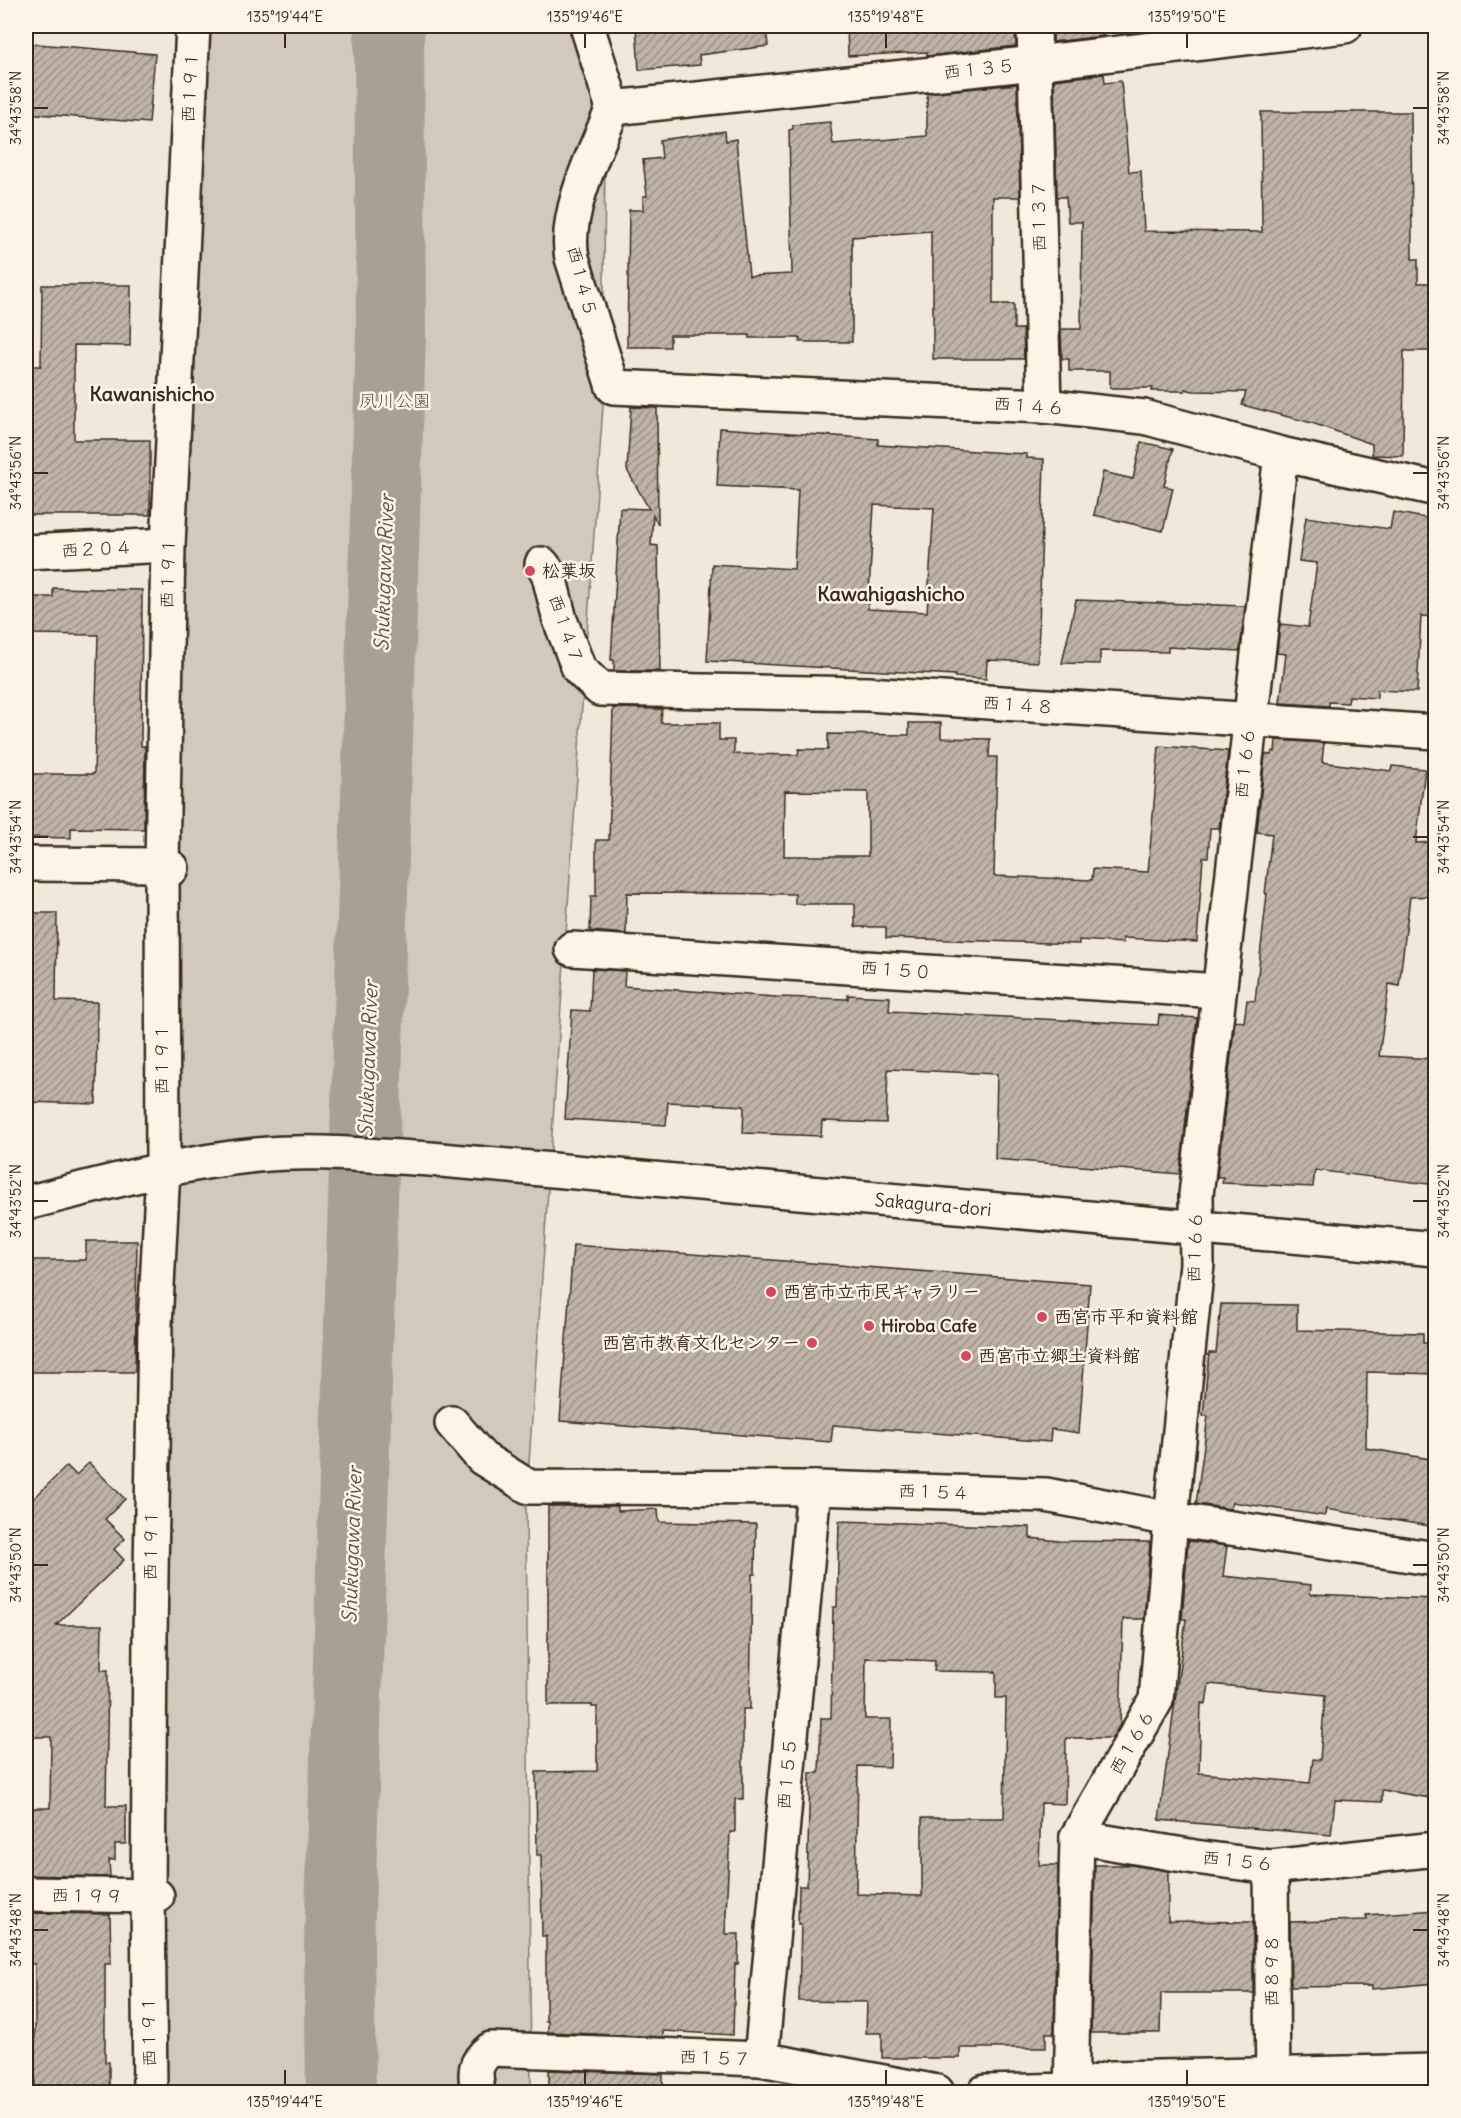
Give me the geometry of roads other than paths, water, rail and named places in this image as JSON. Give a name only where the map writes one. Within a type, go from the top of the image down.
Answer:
[{"type":"street","name":"西１９１","points":[[150,2092],[155,1635],[155,1325],[170,1214],[167,867],[175,539],[183,371],[193,26]]},
{"type":"street","points":[[587,26],[613,108]]},
{"type":"street","name":"西１３７","points":[[1034,26],[1044,406]]},
{"type":"street","name":"西１３５","points":[[613,108],[1036,63],[1345,26]]},
{"type":"street","name":"西１４５","points":[[613,108],[588,170],[573,216],[569,242],[613,387]]},
{"type":"street","name":"西１４６","points":[[613,387],[1044,406],[1144,417],[1281,454],[1436,489]]},
{"type":"street","name":"西１６６","points":[[1071,2091],[1077,1837],[1156,1700],[1171,1519],[1197,1263],[1196,1195],[1281,454]]},
{"type":"street","name":"西２０４","points":[[26,552],[175,539]]},
{"type":"street","name":"西１４７","points":[[543,564],[548,572],[560,620],[579,669],[600,688]]},
{"type":"street","name":"西１４８","points":[[600,688],[868,694],[1436,732]]},
{"type":"street","points":[[26,864],[167,867]]},
{"type":"street","name":"西１５０","points":[[572,950],[1219,991]]},
{"type":"street","name":"Sakagura-dori","points":[[26,1203],[171,1147],[257,1155],[302,1152],[430,1159],[1436,1249]]},
{"type":"street","name":"西１５４","points":[[452,1424],[482,1458],[530,1487],[814,1488],[1046,1495],[1171,1519],[1436,1559]]},
{"type":"street","name":"西１５５","points":[[761,2060],[814,1488]]},
{"type":"street","name":"西１５６","points":[[1077,1837],[1271,1867],[1436,1849]]},
{"type":"street","name":"西８９８","points":[[1271,1867],[1273,2084]]},
{"type":"street","name":"西１９９","points":[[26,1894],[152,1896]]},
{"type":"street","name":"西１５７","points":[[478,2092],[475,2077],[476,2065],[490,2049],[761,2060],[937,2092]]},
{"type":"street","points":[[985,2092],[1071,2091],[1111,2079],[1273,2084],[1436,2071]]},
{"type":"waterway","name":"Shukugawa River","points":[[341,2092],[339,1943],[391,333],[389,26]]},
{"type":"place","name":"松葉坂","points":[[530,571]]},
{"type":"place","name":"西宮市立市民ギャラリー","points":[[771,1292]]},
{"type":"place","name":"西宮市平和資料館","points":[[1042,1317]]},
{"type":"place","name":"Hiroba Cafe","points":[[869,1326]]},
{"type":"place","name":"西宮市教育文化センター","points":[[812,1343]]},
{"type":"place","name":"西宮市立郷土資料館","points":[[966,1356]]},
{"type":"district","name":"Kawanishicho","points":[[152,394]]},
{"type":"district","name":"Kawahigashicho","points":[[891,594]]},
{"type":"park label","name":"夙川公園","points":[[395,401]]}]
